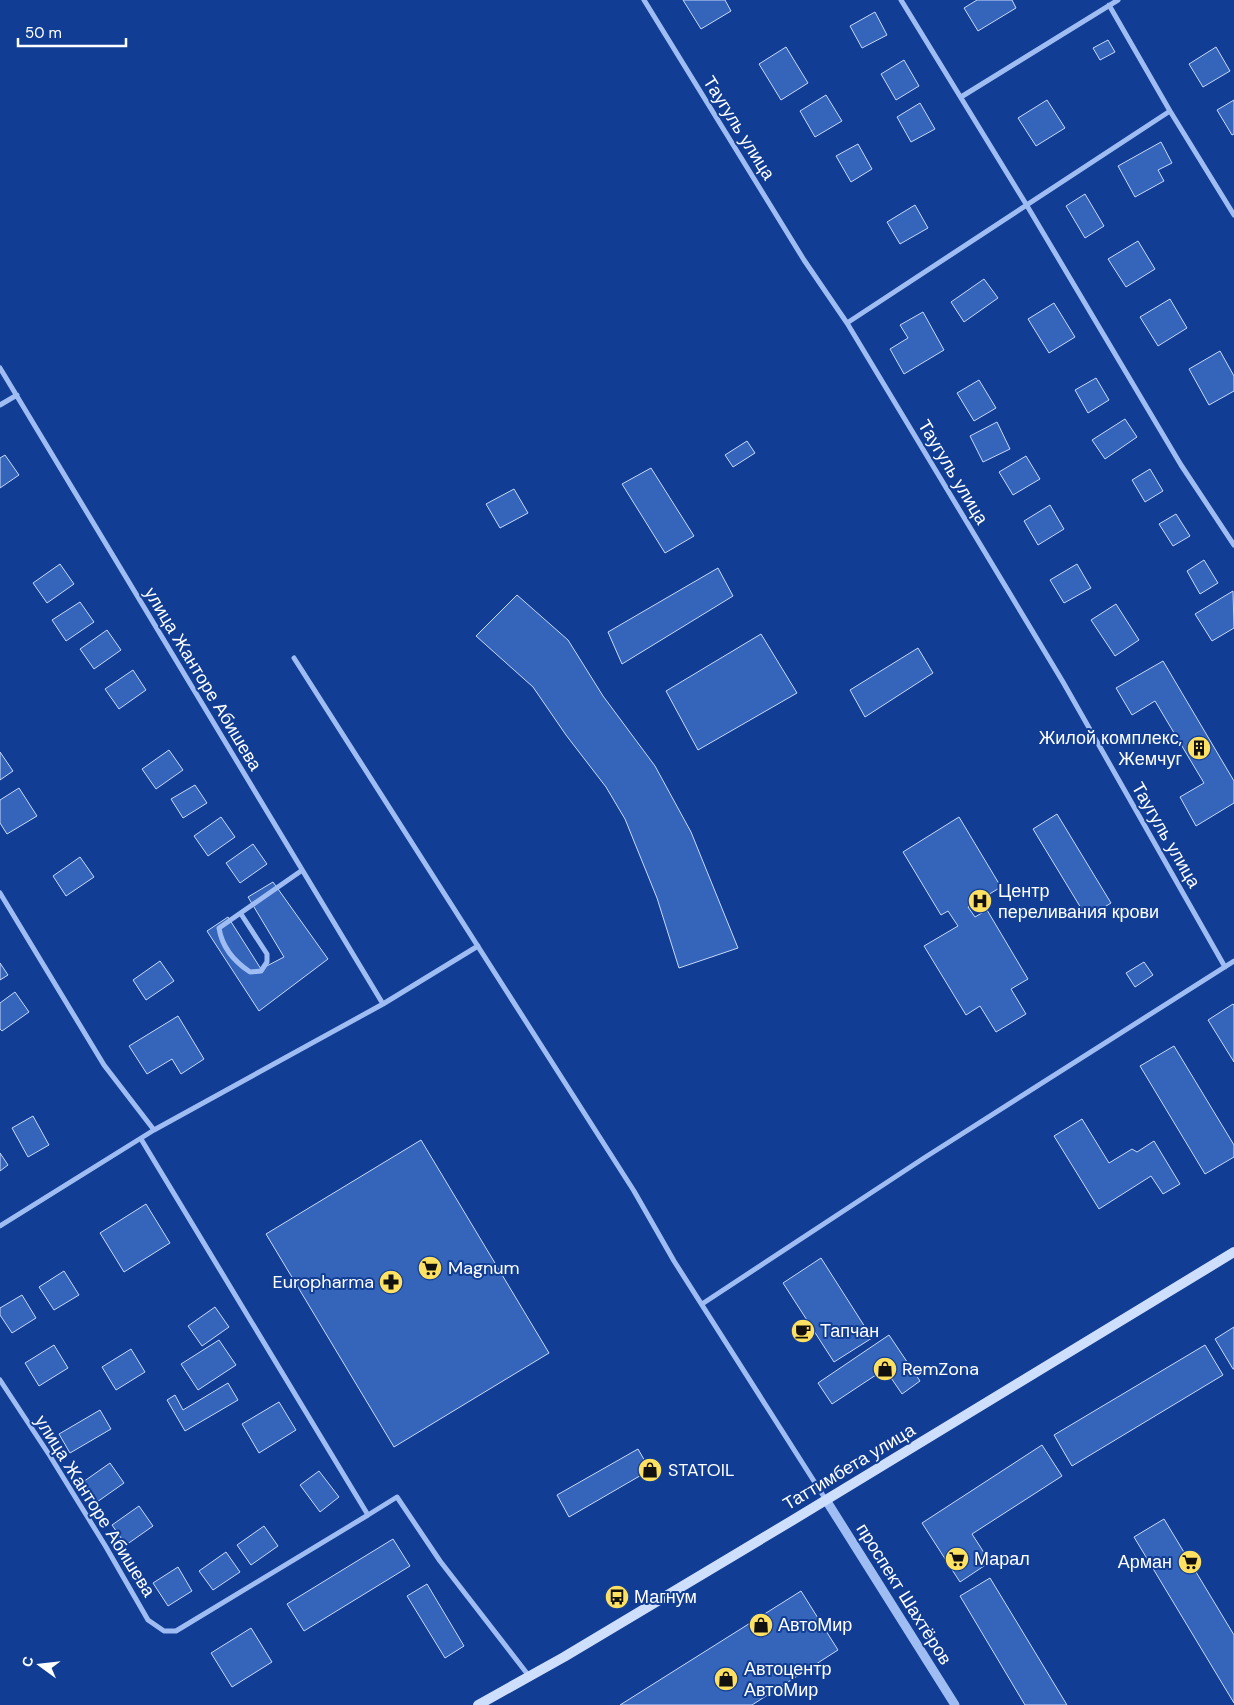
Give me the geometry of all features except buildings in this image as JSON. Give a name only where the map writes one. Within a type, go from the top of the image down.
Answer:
[{"type":"main road","name":"Таттимбета улица","points":[[478,1705],[826,1500],[1234,1252]]},
{"type":"street","name":"Таугуль улица","points":[[644,0],[804,260],[847,323],[1064,682],[1225,967]]},
{"type":"street","points":[[900,0],[1026,204],[1181,465],[1234,545]]},
{"type":"street","points":[[961,97],[1118,0]]},
{"type":"street","points":[[1109,5],[1170,111],[1234,215]]},
{"type":"street","points":[[847,323],[1170,111]]},
{"type":"street","name":"улица Жанторе Абишева","points":[[0,368],[383,1004]]},
{"type":"street","points":[[0,405],[16,395]]},
{"type":"street","points":[[294,658],[629,1183],[674,1260],[826,1500]]},
{"type":"street","points":[[241,914],[267,954],[267,962],[261,971],[250,972],[237,964],[221,938],[219,928],[302,871]]},
{"type":"street","points":[[0,893],[104,1065],[154,1130]]},
{"type":"street","points":[[0,1226],[154,1130],[383,1004],[478,946]]},
{"type":"street","points":[[702,1304],[924,1158],[1234,961]]},
{"type":"street","points":[[141,1139],[368,1515],[397,1497],[440,1561],[530,1676]]},
{"type":"street","name":"улица Жанторе Абишева","points":[[0,1380],[60,1472],[148,1620],[164,1631],[176,1631],[368,1515]]},
{"type":"street","name":"проспект Шахтёров","points":[[826,1500],[955,1705]]},
{"type":"place","name":"Жилой комплекс, Жемчуг","points":[[1199,748]]},
{"type":"place","name":"Центр переливания крови","points":[[980,901]]},
{"type":"place","name":"Magnum","points":[[430,1268]]},
{"type":"place","name":"Europharma","points":[[391,1282]]},
{"type":"place","name":"Тапчан","points":[[803,1331]]},
{"type":"place","name":"RemZona","points":[[885,1369]]},
{"type":"place","name":"STATOIL","points":[[650,1470]]},
{"type":"place","name":"Марал","points":[[957,1559]]},
{"type":"place","name":"Арман","points":[[1190,1562]]},
{"type":"place","name":"Магнум","points":[[617,1597]]},
{"type":"place","name":"АвтоМир","points":[[761,1625]]},
{"type":"place","name":"Автоцентр АвтоМир","points":[[726,1679]]}]
